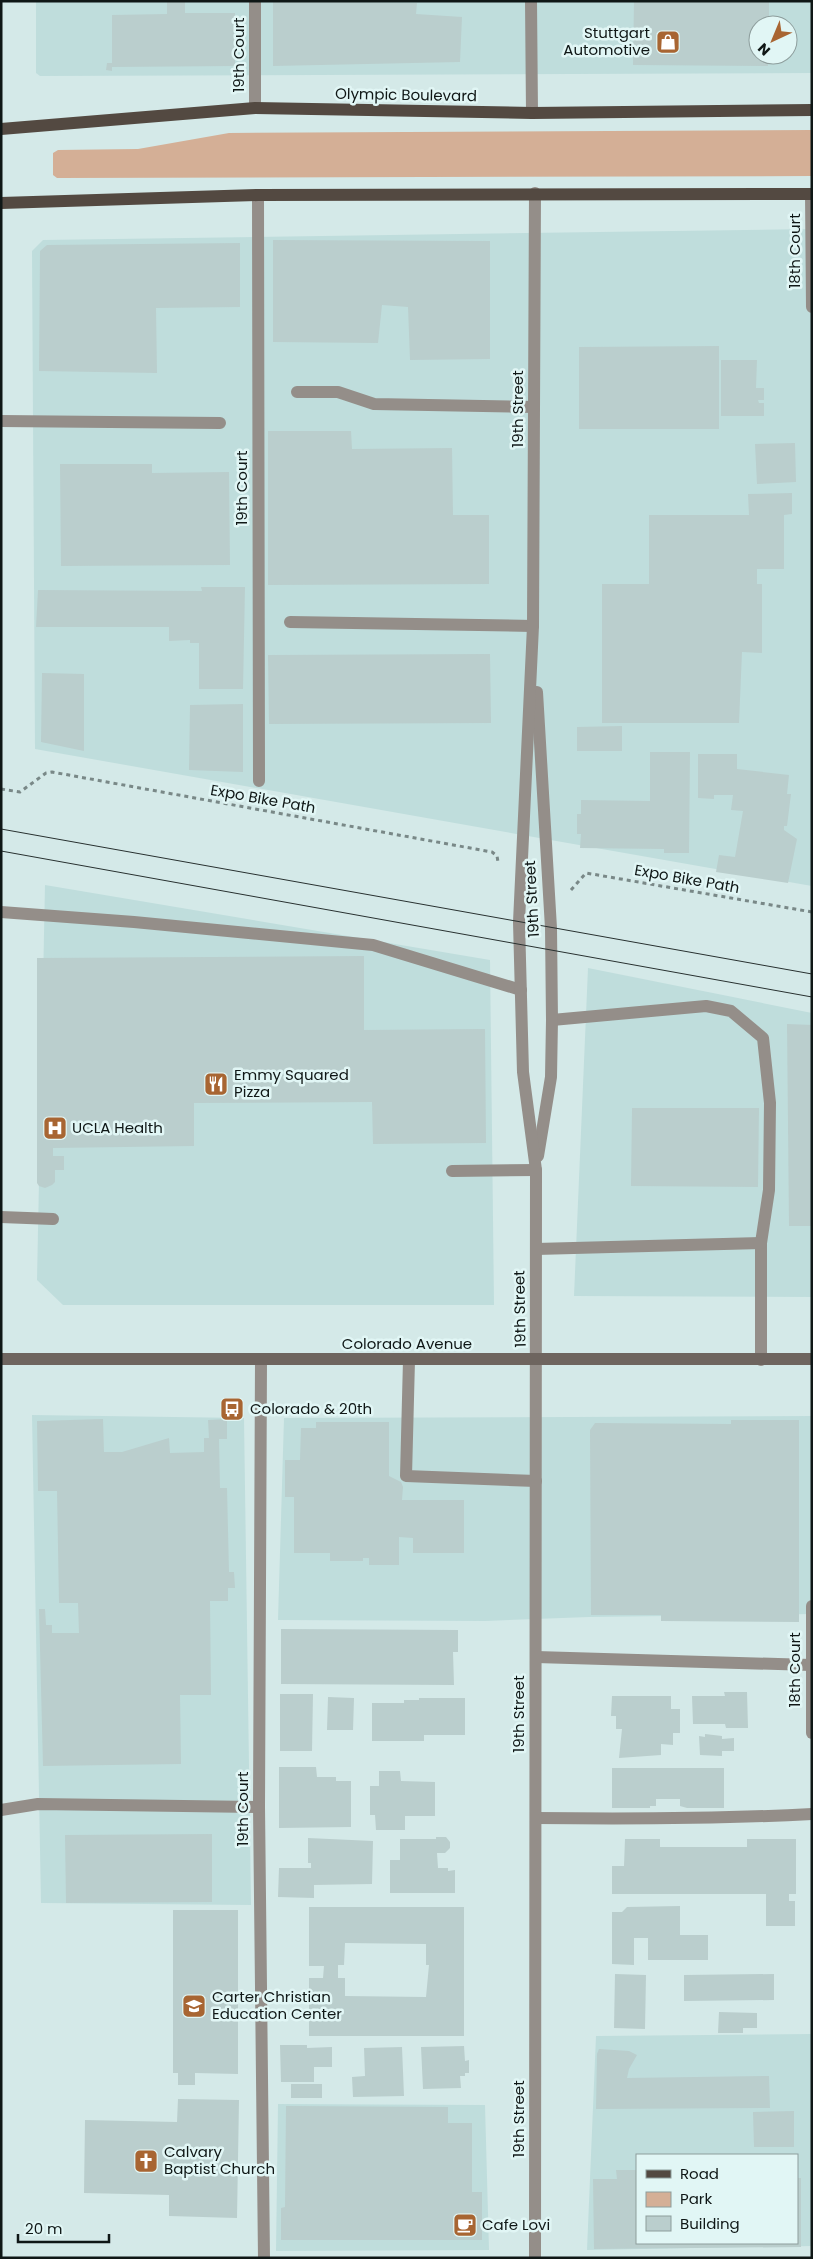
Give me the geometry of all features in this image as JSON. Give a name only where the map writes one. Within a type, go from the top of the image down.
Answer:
[{"type":"main road","name":"Olympic Boulevard","points":[[1,129],[255,108],[532,113],[812,110]]},
{"type":"main road","points":[[1,203],[258,195],[811,194]]},
{"type":"main road","name":"Colorado Avenue","points":[[1,1359],[812,1359]]},
{"type":"street","name":"19th Court","points":[[255,1],[255,108]]},
{"type":"street","points":[[531,1],[532,113]]},
{"type":"street","name":"19th Street","points":[[535,193],[533,626],[519,922],[523,1072],[536,1170],[535,2258]]},
{"type":"street","name":"18th Court","points":[[811,194],[812,307]]},
{"type":"street","name":"19th Court","points":[[258,195],[260,781]]},
{"type":"street","points":[[297,392],[338,392],[374,404],[534,407]]},
{"type":"street","points":[[1,420],[220,423]]},
{"type":"street","points":[[290,622],[533,626]]},
{"type":"street","name":"19th Street","points":[[533,626],[551,928],[552,1020],[551,1077],[536,1170]]},
{"type":"street","points":[[1,912],[134,922],[373,945],[521,990]]},
{"type":"street","points":[[552,1020],[706,1006],[731,1011],[763,1038],[770,1103],[768,1190],[761,1243],[761,1360]]},
{"type":"street","points":[[452,1171],[536,1170]]},
{"type":"street","points":[[1,1217],[53,1220]]},
{"type":"street","points":[[536,1249],[761,1243]]},
{"type":"street","name":"19th Court","points":[[260,1360],[259,1807],[264,2258]]},
{"type":"street","points":[[409,1360],[406,1476],[536,1480]]},
{"type":"street","name":"18th Court","points":[[812,1606],[812,1734]]},
{"type":"street","points":[[536,1657],[811,1664]]},
{"type":"street","points":[[1,1810],[38,1804],[259,1807]]},
{"type":"street","points":[[536,1818],[652,1820],[812,1814]]},
{"type":"path","name":"Expo Bike Path","points":[[1,789],[20,792],[46,773],[52,772],[492,852],[497,856],[499,864]]},
{"type":"path","name":"Expo Bike Path","points":[[565,892],[572,889],[586,873],[812,912]]},
{"type":"shaded area","points":[[36,1],[812,1],[812,73],[40,76],[36,73]]},
{"type":"shaded area","points":[[812,229],[812,886],[35,749],[32,251],[43,240]]},
{"type":"shaded area","points":[[45,885],[490,960],[494,1305],[63,1305],[37,1280]]},
{"type":"shaded area","points":[[588,968],[812,1013],[812,1297],[574,1296]]},
{"type":"shaded area","points":[[32,1415],[244,1418],[251,1905],[41,1903]]},
{"type":"shaded area","points":[[812,1416],[812,1614],[589,1617],[485,1621],[278,1620],[284,1418]]},
{"type":"shaded area","points":[[812,2034],[812,2246],[587,2250],[596,2036]]},
{"type":"shaded area","points":[[278,2104],[485,2105],[489,2250],[276,2251]]},
{"type":"green space","points":[[812,130],[812,176],[57,178],[53,175],[53,153],[58,150],[138,149],[229,133]]},
{"type":"building","points":[[185,1],[185,13],[235,13],[235,66],[112,67],[112,71],[106,70],[107,63],[112,63],[112,15],[167,14],[167,2]]},
{"type":"building","points":[[273,1],[417,3],[416,14],[462,17],[460,62],[273,66]]},
{"type":"building","points":[[634,1],[769,1],[769,15],[748,15],[748,65],[768,66],[633,65]]},
{"type":"building","points":[[273,240],[490,241],[490,359],[410,360],[408,307],[382,305],[378,343],[273,342]]},
{"type":"building","points":[[240,243],[240,307],[156,308],[157,373],[39,371],[40,251],[47,245]]},
{"type":"building","points":[[719,346],[719,429],[579,429],[579,347]]},
{"type":"building","points":[[721,360],[757,360],[756,388],[764,388],[764,400],[758,400],[759,403],[764,403],[764,416],[721,416]]},
{"type":"building","points":[[268,431],[351,431],[352,449],[452,448],[453,515],[489,515],[489,584],[268,585]]},
{"type":"building","points":[[795,443],[796,482],[757,484],[755,444]]},
{"type":"building","points":[[60,464],[152,464],[152,473],[229,472],[230,565],[61,566]]},
{"type":"building","points":[[792,493],[792,514],[784,515],[784,569],[757,569],[757,584],[762,584],[762,653],[742,652],[739,723],[602,723],[602,584],[649,584],[649,515],[749,515],[748,494]]},
{"type":"building","points":[[201,587],[245,587],[243,689],[199,689],[199,643],[190,643],[190,640],[169,641],[169,627],[36,627],[38,590],[202,591]]},
{"type":"building","points":[[490,654],[491,723],[269,724],[268,655]]},
{"type":"building","points":[[42,673],[84,674],[84,751],[41,742]]},
{"type":"building","points":[[243,704],[243,772],[189,770],[190,705]]},
{"type":"building","points":[[622,726],[622,751],[577,751],[577,727]]},
{"type":"building","points":[[650,752],[690,752],[689,853],[664,853],[664,849],[580,848],[581,834],[577,834],[577,814],[581,814],[581,800],[650,801]]},
{"type":"building","points":[[698,754],[737,754],[737,769],[789,775],[787,794],[791,794],[787,826],[784,826],[784,830],[797,839],[788,883],[716,872],[719,855],[735,857],[743,811],[731,810],[733,795],[714,795],[714,799],[698,798]]},
{"type":"building","points":[[364,956],[364,1030],[485,1029],[486,1143],[373,1144],[372,1102],[194,1103],[194,1146],[53,1148],[53,1156],[64,1156],[64,1170],[55,1170],[55,1182],[52,1185],[45,1188],[39,1186],[37,1183],[37,958]]},
{"type":"building","points":[[787,1024],[812,1025],[812,1226],[789,1226]]},
{"type":"building","points":[[632,1108],[759,1108],[758,1187],[631,1186]]},
{"type":"building","points":[[103,1419],[104,1452],[122,1452],[169,1438],[170,1453],[204,1452],[204,1438],[209,1438],[208,1420],[227,1419],[227,1439],[219,1439],[220,1488],[227,1488],[229,1572],[234,1572],[235,1588],[228,1588],[228,1601],[210,1601],[211,1695],[180,1695],[181,1764],[43,1766],[39,1609],[45,1609],[46,1625],[52,1625],[52,1633],[79,1633],[78,1603],[59,1603],[57,1491],[38,1491],[37,1421]]},
{"type":"building","points":[[731,1420],[799,1420],[799,1622],[661,1621],[661,1615],[591,1615],[590,1430],[595,1423],[731,1424]]},
{"type":"building","points":[[316,1422],[389,1422],[389,1476],[401,1482],[403,1487],[402,1500],[464,1500],[464,1553],[413,1553],[413,1538],[399,1537],[399,1565],[369,1565],[369,1558],[363,1558],[363,1561],[330,1561],[330,1553],[294,1553],[294,1497],[285,1497],[285,1460],[300,1460],[301,1428],[316,1428]]},
{"type":"building","points":[[281,1629],[458,1630],[458,1652],[453,1652],[454,1685],[281,1684]]},
{"type":"building","points":[[724,1692],[747,1692],[748,1728],[726,1728],[725,1724],[693,1724],[692,1696],[725,1696]]},
{"type":"building","points":[[280,1694],[313,1694],[312,1751],[280,1751]]},
{"type":"building","points":[[612,1696],[671,1696],[671,1709],[680,1709],[680,1733],[673,1733],[673,1745],[661,1744],[661,1755],[619,1758],[622,1729],[616,1729],[616,1716],[611,1716]]},
{"type":"building","points":[[328,1697],[354,1698],[353,1730],[327,1730]]},
{"type":"building","points":[[419,1698],[465,1698],[465,1735],[424,1735],[424,1741],[372,1741],[372,1703],[404,1703],[404,1700],[419,1700]]},
{"type":"building","points":[[705,1734],[722,1736],[722,1739],[734,1738],[734,1751],[722,1751],[722,1756],[700,1755],[699,1736],[705,1737]]},
{"type":"building","points":[[279,1767],[316,1767],[317,1777],[336,1777],[336,1781],[351,1781],[351,1827],[279,1828]]},
{"type":"building","points":[[612,1768],[724,1768],[724,1808],[687,1808],[680,1806],[680,1799],[656,1799],[656,1806],[650,1806],[650,1808],[612,1808]]},
{"type":"building","points":[[379,1771],[400,1771],[401,1781],[435,1782],[435,1816],[405,1816],[405,1830],[376,1830],[375,1815],[370,1815],[370,1786],[379,1786]]},
{"type":"building","points":[[212,1834],[212,1902],[66,1903],[65,1835]]},
{"type":"building","points":[[436,1837],[446,1837],[450,1842],[450,1848],[445,1853],[437,1853],[438,1868],[448,1868],[448,1871],[455,1870],[455,1893],[390,1893],[390,1860],[400,1860],[400,1839],[436,1839]]},
{"type":"building","points":[[308,1838],[373,1841],[372,1884],[314,1885],[314,1898],[278,1897],[279,1868],[311,1868],[311,1863],[308,1863]]},
{"type":"building","points":[[625,1839],[660,1839],[660,1847],[747,1847],[747,1839],[796,1839],[796,1894],[789,1894],[789,1901],[795,1901],[795,1926],[766,1926],[766,1894],[612,1894],[612,1866],[624,1866]]},
{"type":"building","points":[[680,1906],[680,1935],[708,1935],[708,1960],[648,1960],[648,1938],[634,1938],[634,1965],[612,1964],[612,1912],[622,1912],[627,1907]]},
{"type":"building","points":[[309,1907],[464,1907],[464,2036],[309,2036],[309,1978],[323,1978],[324,1966],[309,1966]],"holes":[[[345,1943],[426,1944],[426,1965],[429,1965],[426,1997],[345,1996],[345,1978],[338,1978],[338,1965],[344,1965]]]},
{"type":"building","points":[[173,1910],[238,1910],[238,2074],[195,2073],[195,2085],[178,2085],[178,2073],[173,2073]]},
{"type":"building","points":[[615,1974],[646,1975],[645,2029],[614,2028]]},
{"type":"building","points":[[774,1974],[774,2000],[684,2001],[684,1975]]},
{"type":"building","points":[[719,2012],[757,2013],[757,2028],[743,2028],[743,2033],[718,2033]]},
{"type":"building","points":[[280,2045],[307,2045],[307,2048],[332,2047],[332,2067],[314,2067],[314,2082],[281,2082]]},
{"type":"building","points":[[464,2046],[465,2061],[469,2060],[469,2073],[465,2073],[465,2076],[460,2076],[461,2088],[423,2089],[421,2047]]},
{"type":"building","points":[[402,2047],[404,2096],[353,2097],[352,2077],[365,2076],[364,2048]]},
{"type":"building","points":[[599,2049],[629,2051],[637,2055],[629,2069],[627,2078],[769,2076],[770,2108],[596,2109],[597,2054]]},
{"type":"building","points":[[291,2084],[322,2084],[322,2098],[291,2098]]},
{"type":"building","points":[[178,2099],[239,2100],[237,2218],[169,2216],[169,2195],[84,2193],[85,2120],[177,2122]]},
{"type":"building","points":[[286,2106],[448,2107],[448,2123],[472,2123],[472,2192],[482,2192],[482,2240],[281,2240],[281,2208],[285,2207]]},
{"type":"building","points":[[794,2111],[794,2147],[754,2147],[753,2112]]},
{"type":"building","points":[[616,2170],[636,2170],[636,2244],[798,2244],[798,2178],[801,2178],[801,2247],[594,2249],[593,2179],[617,2179]]},
{"type":"tram line","points":[[1,829],[812,974]]},
{"type":"tram line","points":[[1,851],[812,997]]},
{"type":"place","name":"Stuttgart Automotive","points":[[668,42]]},
{"type":"place","name":"Emmy Squared Pizza","points":[[216,1084]]},
{"type":"place","name":"UCLA Health","points":[[55,1128]]},
{"type":"place","name":"Colorado & 20th","points":[[232,1409]]},
{"type":"place","name":"Carter Christian Education Center","points":[[194,2006]]},
{"type":"place","name":"Calvary Baptist Church","points":[[146,2161]]},
{"type":"place","name":"Cafe Lovi","points":[[465,2225]]}]
